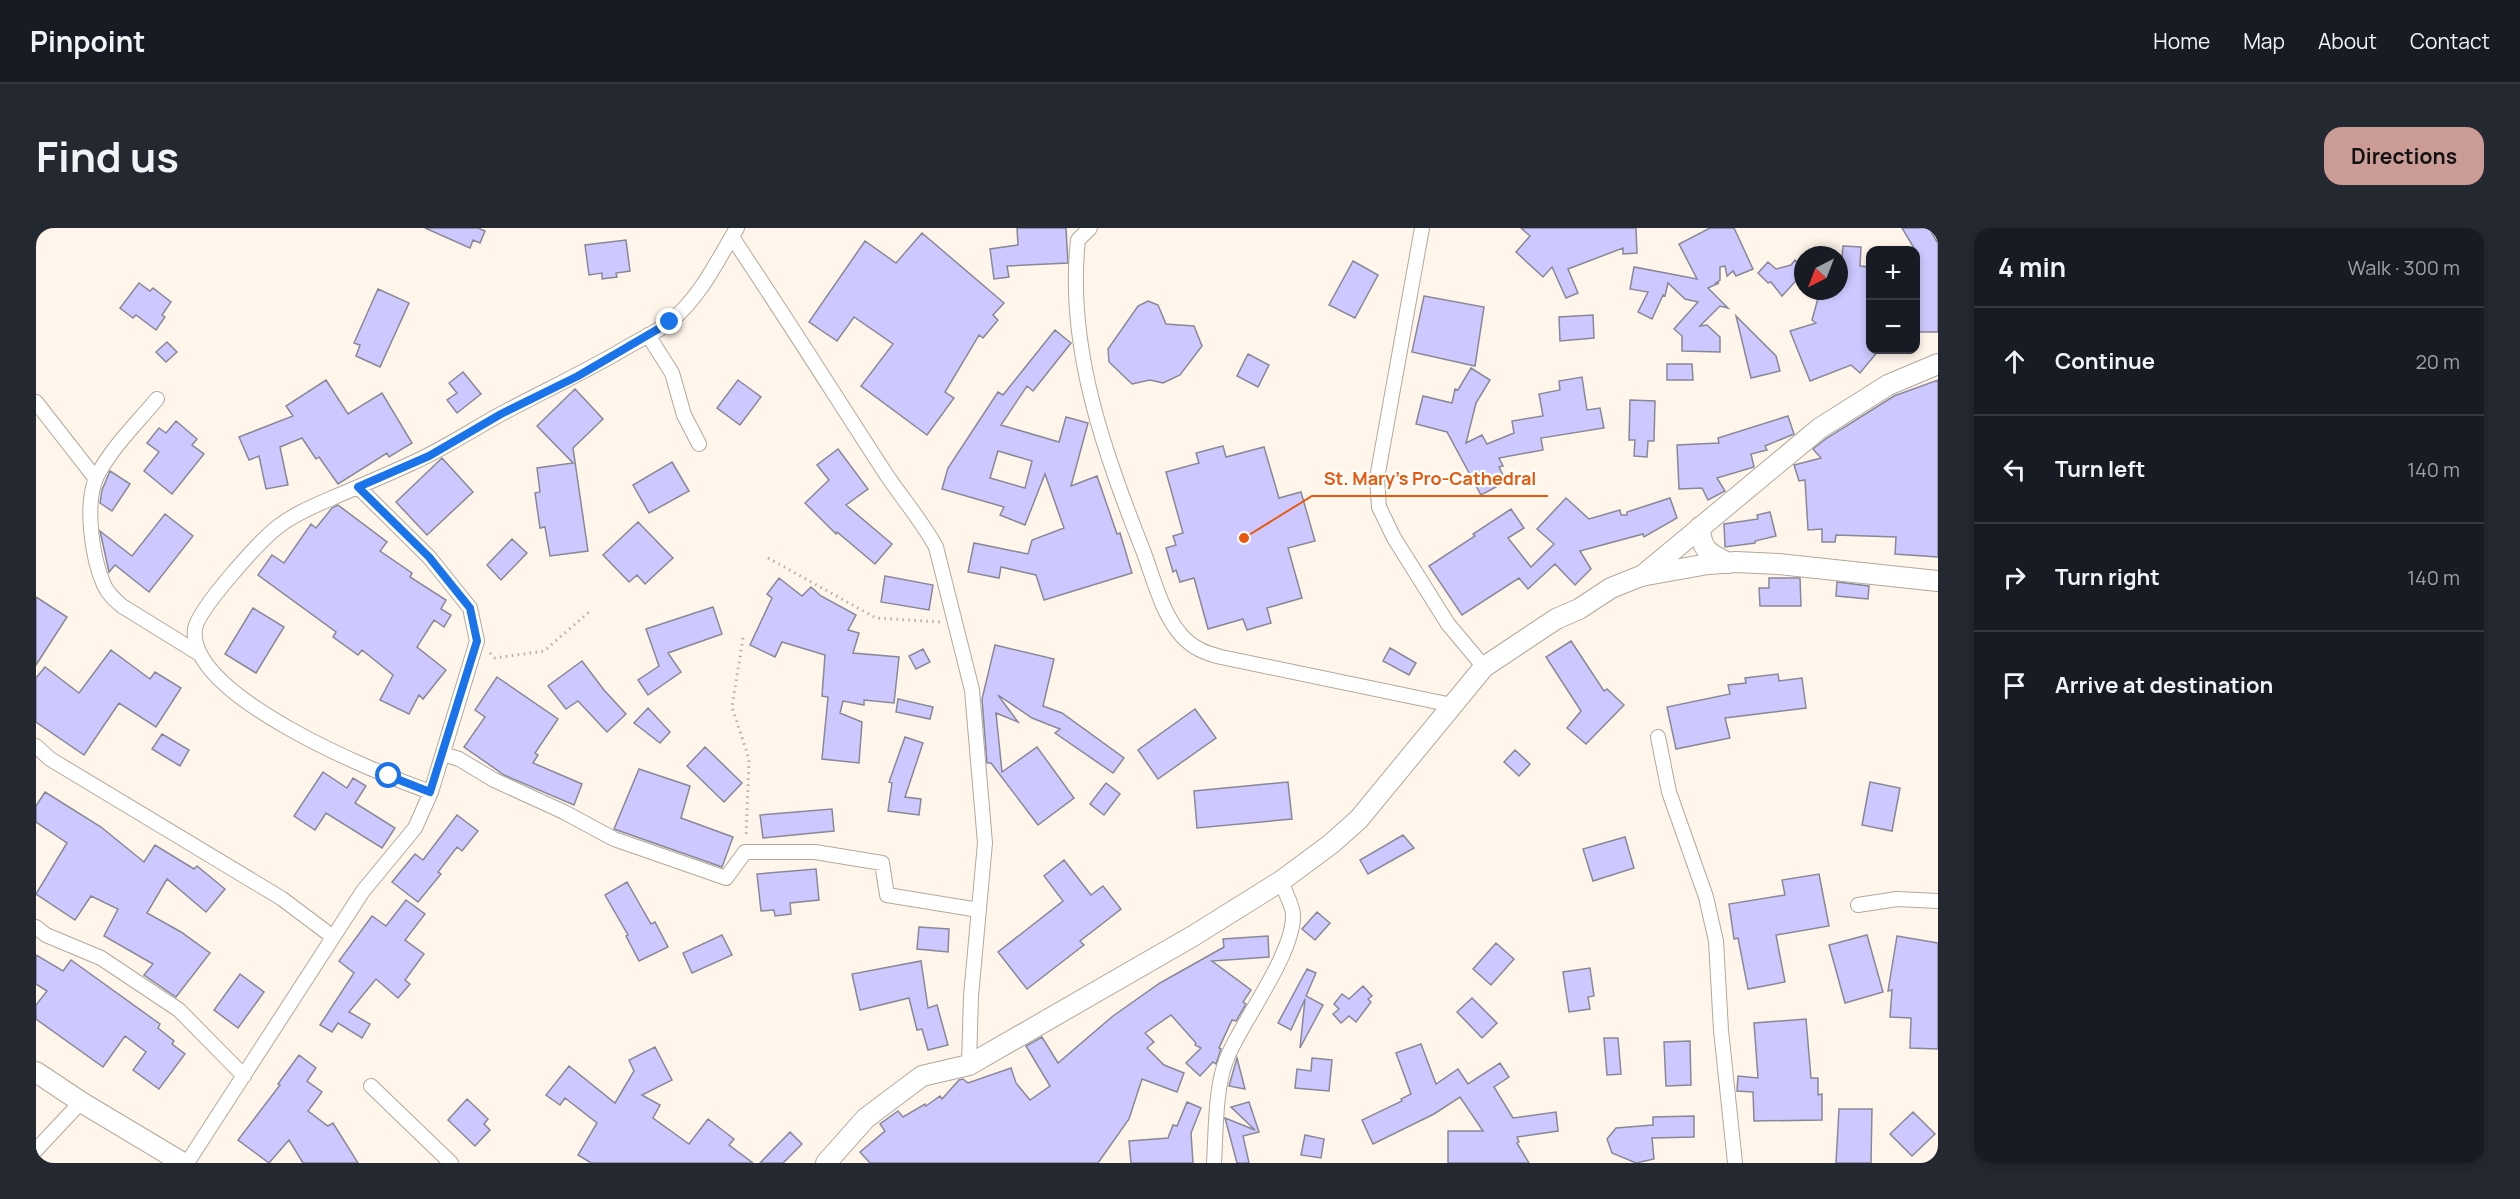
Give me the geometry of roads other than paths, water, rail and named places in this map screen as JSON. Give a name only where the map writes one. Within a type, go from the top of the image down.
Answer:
[{"type":"street","points":[[1090,228],[1078,240],[1076,259],[1079,329],[1090,399],[1119,490],[1167,613],[1180,634],[1203,652],[1221,657],[1452,705]]},
{"type":"street","points":[[1422,228],[1377,478],[1379,507],[1394,538],[1448,624],[1484,667]]},
{"type":"street","points":[[430,792],[340,756],[288,730],[230,688],[204,663],[198,652],[195,630],[198,618],[228,580],[279,526],[306,510],[429,456],[501,414],[578,376],[670,322],[696,298],[734,232],[883,471],[936,547],[972,690],[985,843],[971,996],[969,1065]]},
{"type":"street","points":[[648,335],[672,373],[684,415],[699,444]]},
{"type":"street","points":[[1641,576],[1820,428],[1888,385],[1938,364]]},
{"type":"street","points":[[157,399],[105,461],[96,479],[91,503],[93,551],[104,586],[122,606],[198,652]]},
{"type":"street","points":[[36,402],[96,479]]},
{"type":"street","points":[[36,1072],[81,1102],[185,1163],[363,891],[415,828],[430,792],[477,641],[470,608],[429,557],[358,487]]},
{"type":"street","points":[[1700,527],[1704,549],[1728,563]]},
{"type":"street","points":[[826,1163],[866,1118],[922,1076],[969,1065],[1193,936],[1281,880],[1331,844],[1359,819],[1484,667],[1556,619],[1579,609],[1611,588],[1641,576],[1728,563],[1778,564],[1938,581]]},
{"type":"street","points":[[1658,737],[1669,792],[1706,897],[1716,941],[1721,1030],[1735,1163]]},
{"type":"street","points":[[36,746],[50,759],[281,898],[333,937]]},
{"type":"street","points":[[442,754],[459,759],[494,780],[564,812],[614,839],[726,878],[745,852],[815,852],[882,863],[887,895],[979,910]]},
{"type":"street","points":[[1215,1163],[1217,1109],[1227,1059],[1281,956],[1289,933],[1293,915],[1281,880]]},
{"type":"street","points":[[1858,904],[1897,899],[1938,901]]},
{"type":"street","points":[[36,927],[46,935],[101,958],[179,1010],[244,1076]]},
{"type":"street","points":[[371,1086],[451,1163]]},
{"type":"street","points":[[36,1150],[81,1102]]},
{"type":"place","name":"St. Mary's Pro-Cathedral","points":[[1244,538]]}]
